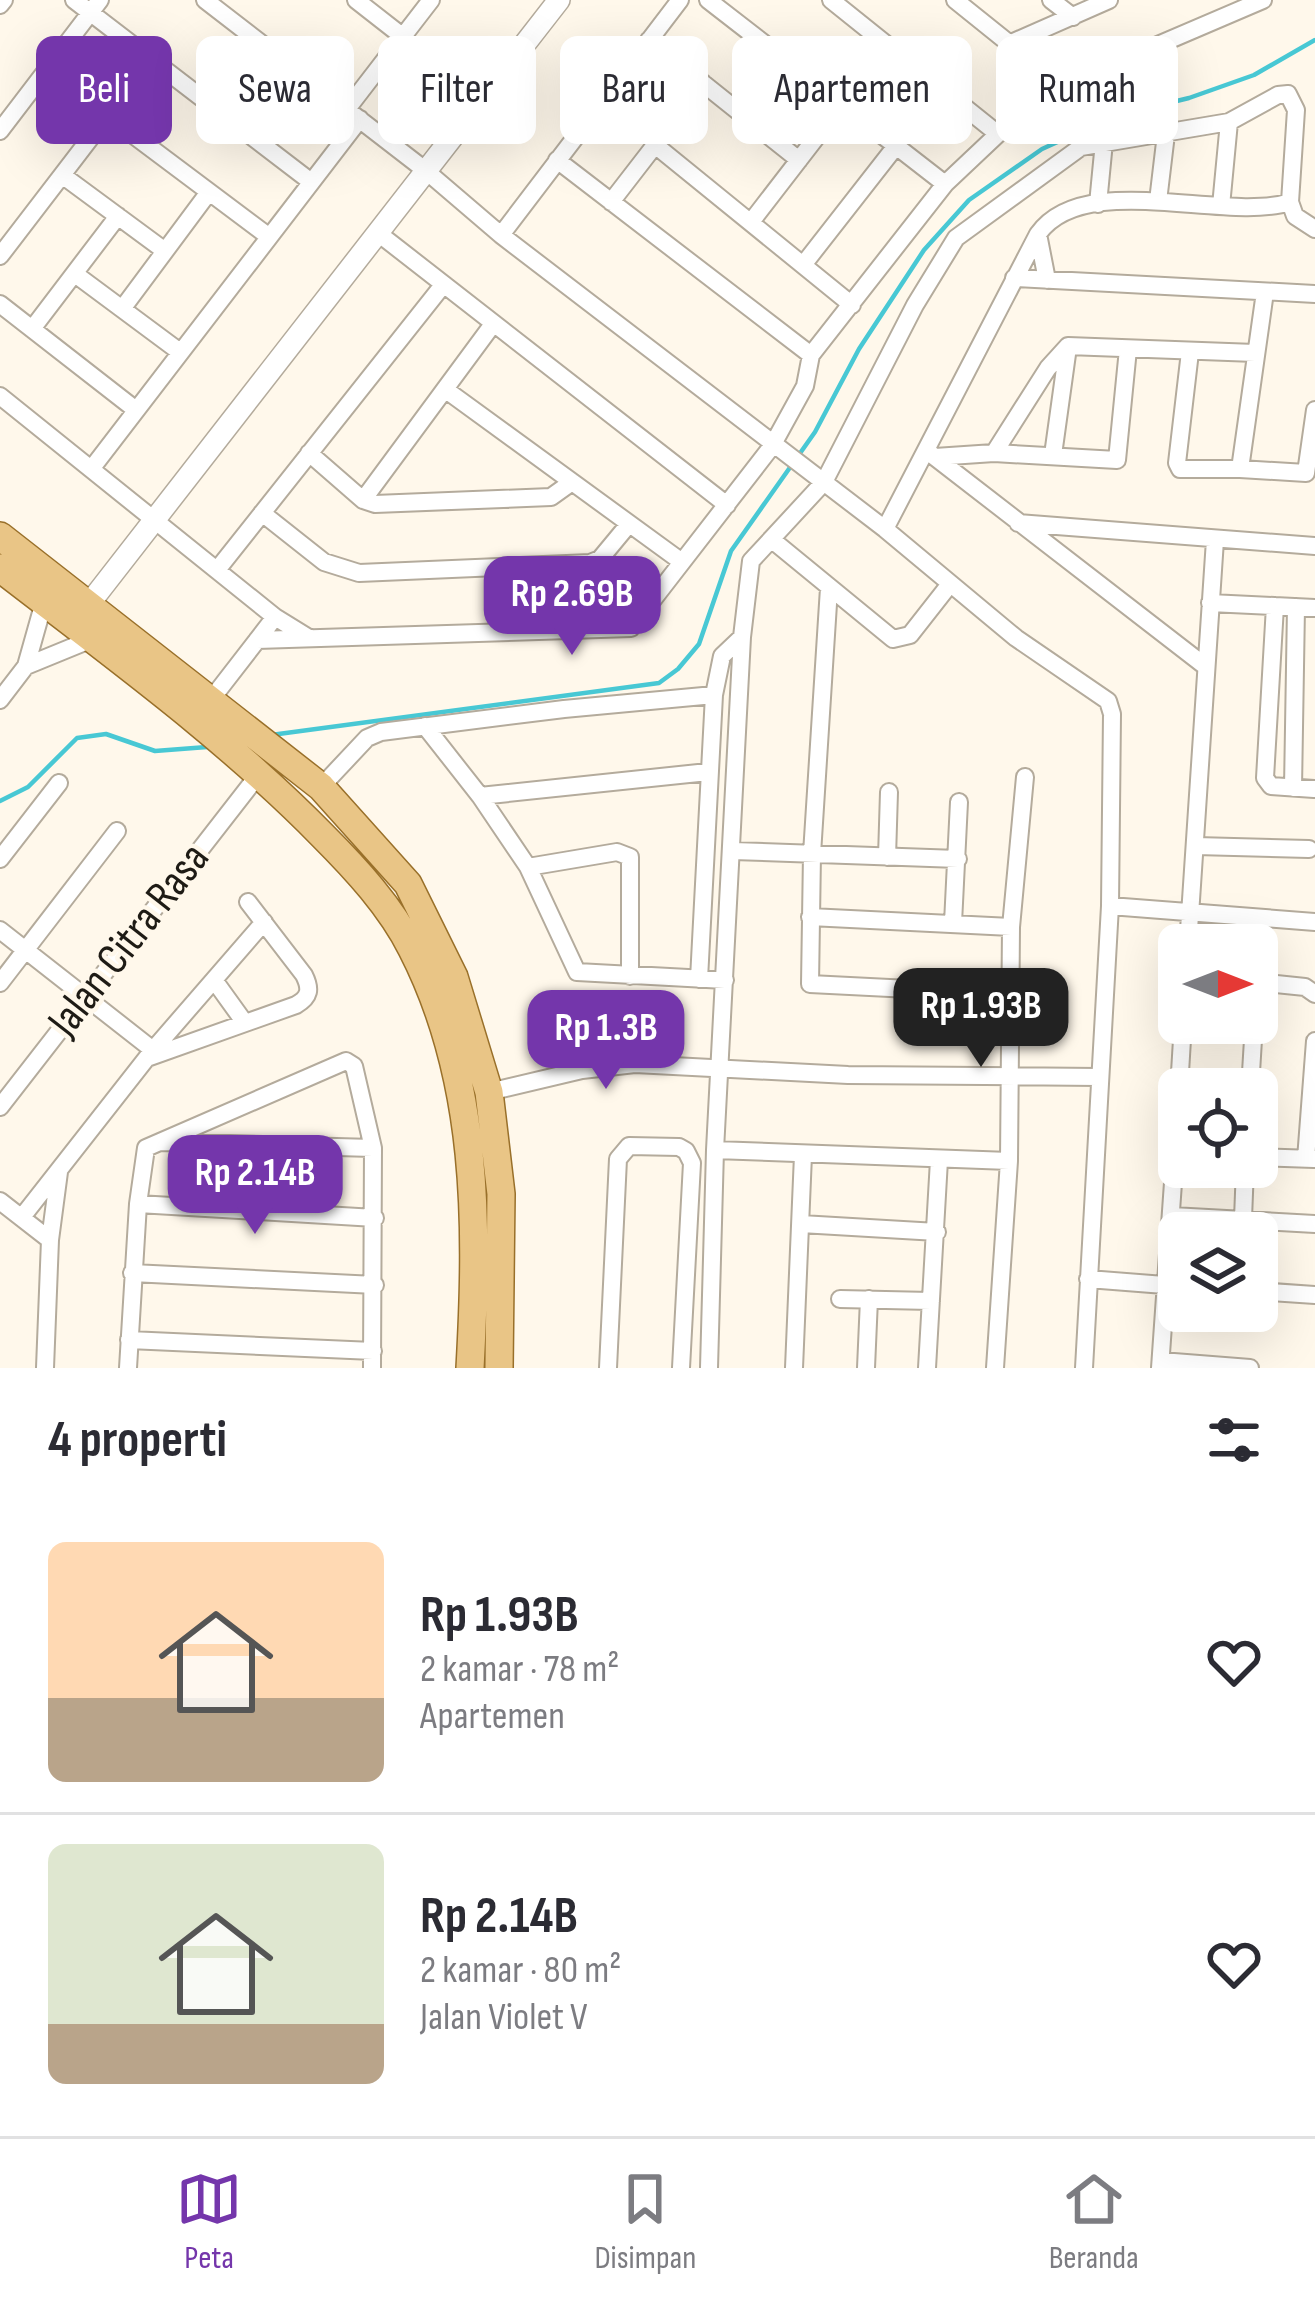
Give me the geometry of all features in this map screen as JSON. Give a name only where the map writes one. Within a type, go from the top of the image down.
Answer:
[{"type":"main road","points":[[0,536],[210,700],[259,774],[340,854],[412,947],[437,1006],[457,1078],[473,1194],[476,1275],[470,1368]]},
{"type":"main road","points":[[0,568],[92,639],[240,741],[321,787],[390,860],[426,914],[471,1023],[489,1092],[501,1209],[499,1368]]},
{"type":"street","points":[[74,0],[95,6],[127,36]]},
{"type":"street","points":[[206,0],[253,36]]},
{"type":"street","points":[[356,0],[402,36],[431,0]]},
{"type":"street","points":[[89,604],[560,0]]},
{"type":"street","points":[[652,36],[680,0]]},
{"type":"street","points":[[708,0],[754,36]]},
{"type":"street","points":[[831,0],[996,132]]},
{"type":"street","points":[[955,0],[999,36]]},
{"type":"street","points":[[1051,0],[1073,17]]},
{"type":"street","points":[[1028,36],[1109,0]]},
{"type":"street","points":[[1178,36],[1263,0]]},
{"type":"street","points":[[0,130],[95,6]]},
{"type":"street","points":[[172,75],[310,181]]},
{"type":"street","points":[[378,75],[354,114],[501,235],[885,529],[1016,638],[1111,706],[1110,906],[1084,1368]]},
{"type":"street","points":[[708,87],[799,160]]},
{"type":"street","points":[[1178,132],[1228,122],[1288,94],[1296,110],[1290,202],[1295,216],[1315,229]]},
{"type":"street","points":[[1221,206],[1228,122]]},
{"type":"street","points":[[257,640],[622,630],[638,622],[728,506],[787,456],[811,355],[944,184],[996,136]]},
{"type":"street","points":[[0,256],[86,144]]},
{"type":"street","points":[[145,144],[268,236]]},
{"type":"street","points":[[92,468],[334,144]]},
{"type":"street","points":[[501,235],[568,144]]},
{"type":"street","points":[[751,223],[811,144]]},
{"type":"street","points":[[893,144],[944,184]]},
{"type":"street","points":[[709,1368],[715,1150],[742,637],[751,562],[824,482],[915,304],[956,238],[1063,158],[1099,144]]},
{"type":"street","points":[[1098,204],[1104,144]]},
{"type":"street","points":[[1158,201],[1165,144]]},
{"type":"street","points":[[610,202],[655,145],[852,305]]},
{"type":"street","points":[[802,265],[896,146]]},
{"type":"street","points":[[556,160],[811,355]]},
{"type":"street","points":[[62,175],[165,251]]},
{"type":"street","points":[[122,309],[209,192]]},
{"type":"street","points":[[885,529],[931,454],[1038,234],[1056,217],[1098,204],[1158,201],[1272,208],[1290,202]]},
{"type":"street","points":[[32,329],[118,216]]},
{"type":"street","points":[[378,232],[728,506]]},
{"type":"street","points":[[1038,234],[1047,280]]},
{"type":"street","points":[[74,274],[180,352]]},
{"type":"street","points":[[1014,278],[1315,294]]},
{"type":"street","points":[[217,570],[443,285]]},
{"type":"street","points":[[1240,469],[1265,292]]},
{"type":"street","points":[[0,304],[136,410]]},
{"type":"street","points":[[363,500],[493,324]]},
{"type":"street","points":[[994,453],[1048,368],[1068,346]]},
{"type":"street","points":[[1068,346],[1255,353]]},
{"type":"street","points":[[1053,455],[1068,346]]},
{"type":"street","points":[[931,454],[1117,460],[1129,349]]},
{"type":"street","points":[[1190,352],[1180,469],[1306,473],[1315,410]]},
{"type":"street","points":[[446,390],[682,562]]},
{"type":"street","points":[[0,396],[275,616],[309,638]]},
{"type":"street","points":[[309,454],[363,500],[385,504],[551,497],[572,482]]},
{"type":"street","points":[[931,454],[1205,667]]},
{"type":"street","points":[[262,513],[324,562],[358,573],[590,563],[600,559],[629,524]]},
{"type":"street","points":[[1018,523],[1315,546]]},
{"type":"street","points":[[771,538],[893,639],[910,635],[950,584]]},
{"type":"street","points":[[1189,924],[1215,540]]},
{"type":"street","points":[[829,588],[812,854],[810,984],[1009,994]]},
{"type":"street","points":[[0,700],[26,666],[44,602]]},
{"type":"street","points":[[1210,602],[1306,607],[1293,788]]},
{"type":"street","points":[[1275,606],[1265,778],[1271,786],[1314,789]]},
{"type":"street","points":[[210,700],[275,616]]},
{"type":"street","points":[[699,979],[714,695],[722,656],[742,637]]},
{"type":"street","points":[[26,666],[92,639]]},
{"type":"street","points":[[321,787],[374,734],[714,695]]},
{"type":"street","points":[[424,726],[528,867],[573,968],[585,975],[725,980]]},
{"type":"street","points":[[480,796],[708,772]]},
{"type":"street","name":"Jalan Citra Rasa","points":[[2,1099],[259,774]]},
{"type":"street","points":[[995,1368],[1009,1161],[1011,927],[1025,777]]},
{"type":"street","points":[[0,859],[59,783]]},
{"type":"street","points":[[887,856],[889,792]]},
{"type":"street","points":[[953,922],[959,802]]},
{"type":"street","points":[[0,983],[116,831]]},
{"type":"street","points":[[1196,846],[1309,849]]},
{"type":"street","points":[[733,851],[958,859]]},
{"type":"street","points":[[528,867],[617,852],[630,857],[630,976]]},
{"type":"street","points":[[150,1054],[296,1005],[308,995],[304,975],[248,902]]},
{"type":"street","points":[[1110,906],[1315,922]]},
{"type":"street","points":[[810,916],[1011,927]]},
{"type":"street","points":[[22,1217],[150,1054],[264,922]]},
{"type":"street","points":[[0,930],[85,995],[150,1054]]},
{"type":"street","points":[[214,980],[245,1023]]},
{"type":"street","points":[[1278,985],[1315,994]]},
{"type":"street","points":[[1278,1158],[1310,1159],[1315,1041]]},
{"type":"street","points":[[128,1368],[129,1340],[132,1273],[143,1155],[154,1142],[346,1061],[354,1066],[374,1148],[372,1360],[129,1340]]},
{"type":"street","points":[[489,1092],[616,1064],[1007,1079],[1099,1077]]},
{"type":"street","points":[[154,1142],[374,1148]]},
{"type":"street","points":[[608,1368],[618,1159],[628,1146],[679,1147],[692,1163],[681,1368]]},
{"type":"street","points":[[715,1150],[1009,1161]]},
{"type":"street","points":[[794,1368],[803,1154]]},
{"type":"street","points":[[927,1368],[939,1160]]},
{"type":"street","points":[[45,1368],[50,1240],[59,1169]]},
{"type":"street","points":[[0,1201],[50,1240]]},
{"type":"street","points":[[138,1204],[375,1217]]},
{"type":"street","points":[[1278,1222],[1315,1224]]},
{"type":"street","points":[[801,1224],[937,1232]]},
{"type":"street","points":[[132,1273],[375,1285]]},
{"type":"street","points":[[1088,1279],[1158,1285]]},
{"type":"street","points":[[1278,1293],[1315,1295]]},
{"type":"street","points":[[840,1299],[931,1301]]},
{"type":"street","points":[[866,1368],[868,1299]]},
{"type":"street","points":[[1166,1332],[1161,1365],[1250,1368]]},
{"type":"waterway","points":[[271,735],[659,683],[699,644],[731,551],[815,432],[859,349],[924,250],[969,200],[1042,149],[1115,116],[1189,98],[1254,75],[1315,40]]},
{"type":"waterway","points":[[0,801],[28,787],[77,738],[106,734],[155,751],[207,747]]}]
